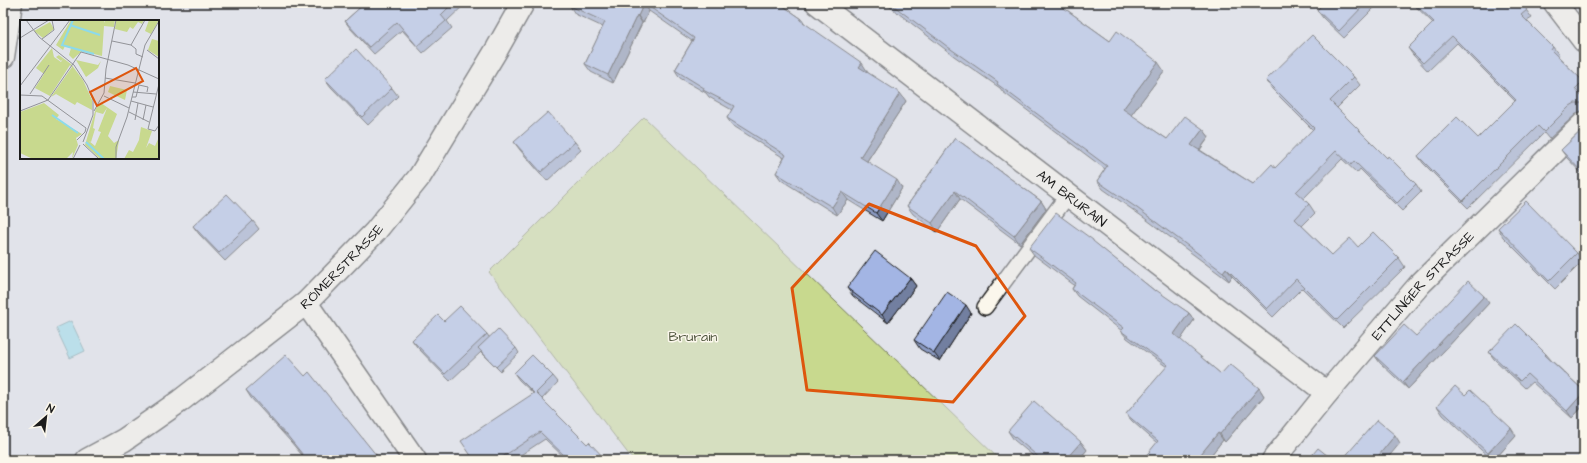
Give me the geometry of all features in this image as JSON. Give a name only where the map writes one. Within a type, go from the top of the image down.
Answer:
[{"type":"street","points":[[3,57],[11,3]]},
{"type":"street","name":"RÖMERSTRASSE","points":[[87,460],[124,440],[180,400],[306,304],[375,232],[420,176],[523,3]]},
{"type":"street","name":"AM BRURAIN","points":[[817,3],[1327,393]]},
{"type":"street","points":[[1555,3],[1584,41]]},
{"type":"street","name":"ETTLINGER STRASSE","points":[[1273,460],[1327,393],[1420,284],[1584,122]]},
{"type":"street","points":[[306,304],[415,460]]},
{"type":"lane","points":[[985,307],[1068,195]]},
{"type":"highlighted area","points":[[869,204],[976,246],[1025,316],[953,402],[807,390],[792,288]]},
{"type":"green space","name":"Brurain","points":[[644,117],[1000,460],[633,460],[489,272]]},
{"type":"water","points":[[71,321],[85,351],[70,358],[56,328]]},
{"type":"building","points":[[365,3],[453,3],[441,15],[446,21],[417,46],[397,22],[369,47],[345,21]]},
{"type":"building","points":[[571,3],[644,3],[608,75],[585,64],[605,22],[570,6]]},
{"type":"building","points":[[644,3],[779,3],[802,19],[800,20],[862,63],[859,67],[900,93],[860,157],[897,180],[876,213],[842,192],[832,207],[776,173],[786,155],[727,118],[734,106],[703,90],[704,88],[675,70],[694,38]]},
{"type":"building","points":[[890,3],[1057,3],[1110,41],[1117,31],[1158,62],[1123,109],[1167,139],[1185,116],[1203,129],[1191,145],[1253,184],[1272,164],[1275,168],[1314,128],[1266,80],[1312,35],[1354,77],[1330,101],[1387,158],[1388,156],[1416,184],[1397,203],[1354,161],[1351,165],[1336,151],[1296,192],[1309,204],[1295,219],[1332,255],[1350,238],[1358,247],[1373,232],[1399,258],[1337,320],[1296,279],[1267,309],[1226,268],[1223,272],[1137,208],[1097,181],[1107,166],[997,84],[998,82],[948,47]]},
{"type":"building","points":[[1324,3],[1366,3],[1339,31],[1317,10]]},
{"type":"building","points":[[1414,3],[1521,3],[1527,10],[1521,15],[1553,47],[1551,50],[1583,81],[1575,89],[1584,99],[1584,105],[1582,103],[1575,103],[1570,106],[1544,132],[1538,126],[1463,201],[1418,156],[1457,117],[1478,138],[1516,100],[1452,36],[1423,63],[1408,48],[1434,22]]},
{"type":"building","points":[[356,49],[392,88],[362,117],[325,79]]},
{"type":"building","points":[[548,112],[575,142],[541,172],[514,142]]},
{"type":"building","points":[[1584,128],[1584,174],[1561,150]]},
{"type":"building","points":[[955,138],[1041,201],[1014,236],[955,191],[932,223],[907,206]]},
{"type":"building","points":[[227,194],[253,221],[219,253],[193,226]]},
{"type":"building","points":[[1526,201],[1577,253],[1549,281],[1498,228]]},
{"type":"building","points":[[1056,213],[1093,240],[1155,291],[1156,290],[1189,313],[1174,334],[1221,374],[1230,364],[1259,388],[1220,434],[1218,433],[1196,460],[1149,460],[1145,457],[1158,441],[1126,414],[1168,365],[1121,331],[1124,328],[1072,289],[1076,283],[1029,248]]},
{"type":"building","points":[[1584,220],[1584,230],[1579,225]]},
{"type":"building","points":[[875,251],[910,278],[882,315],[847,288]]},
{"type":"building","points":[[1468,281],[1484,296],[1403,382],[1375,356],[1404,325],[1416,336]]},
{"type":"building","points":[[947,292],[966,305],[934,353],[914,340]]},
{"type":"building","points":[[460,306],[487,334],[445,374],[412,340],[438,315],[444,321]]},
{"type":"building","points":[[1516,324],[1546,354],[1545,355],[1584,391],[1567,411],[1527,374],[1520,381],[1489,352]]},
{"type":"building","points":[[498,329],[516,348],[496,367],[478,348]]},
{"type":"building","points":[[286,355],[305,376],[309,372],[377,456],[372,460],[307,460],[286,434],[246,390]]},
{"type":"building","points":[[532,355],[553,376],[536,393],[587,444],[589,442],[606,460],[569,460],[540,432],[498,460],[474,460],[461,441],[534,393],[514,373]]},
{"type":"building","points":[[1455,386],[1465,395],[1470,390],[1511,428],[1488,453],[1437,406]]},
{"type":"building","points":[[1034,401],[1081,442],[1065,460],[1042,460],[1008,431]]},
{"type":"building","points":[[1377,420],[1395,435],[1375,460],[1342,460]]},
{"type":"building","points":[[1318,448],[1333,460],[1308,460]]}]
